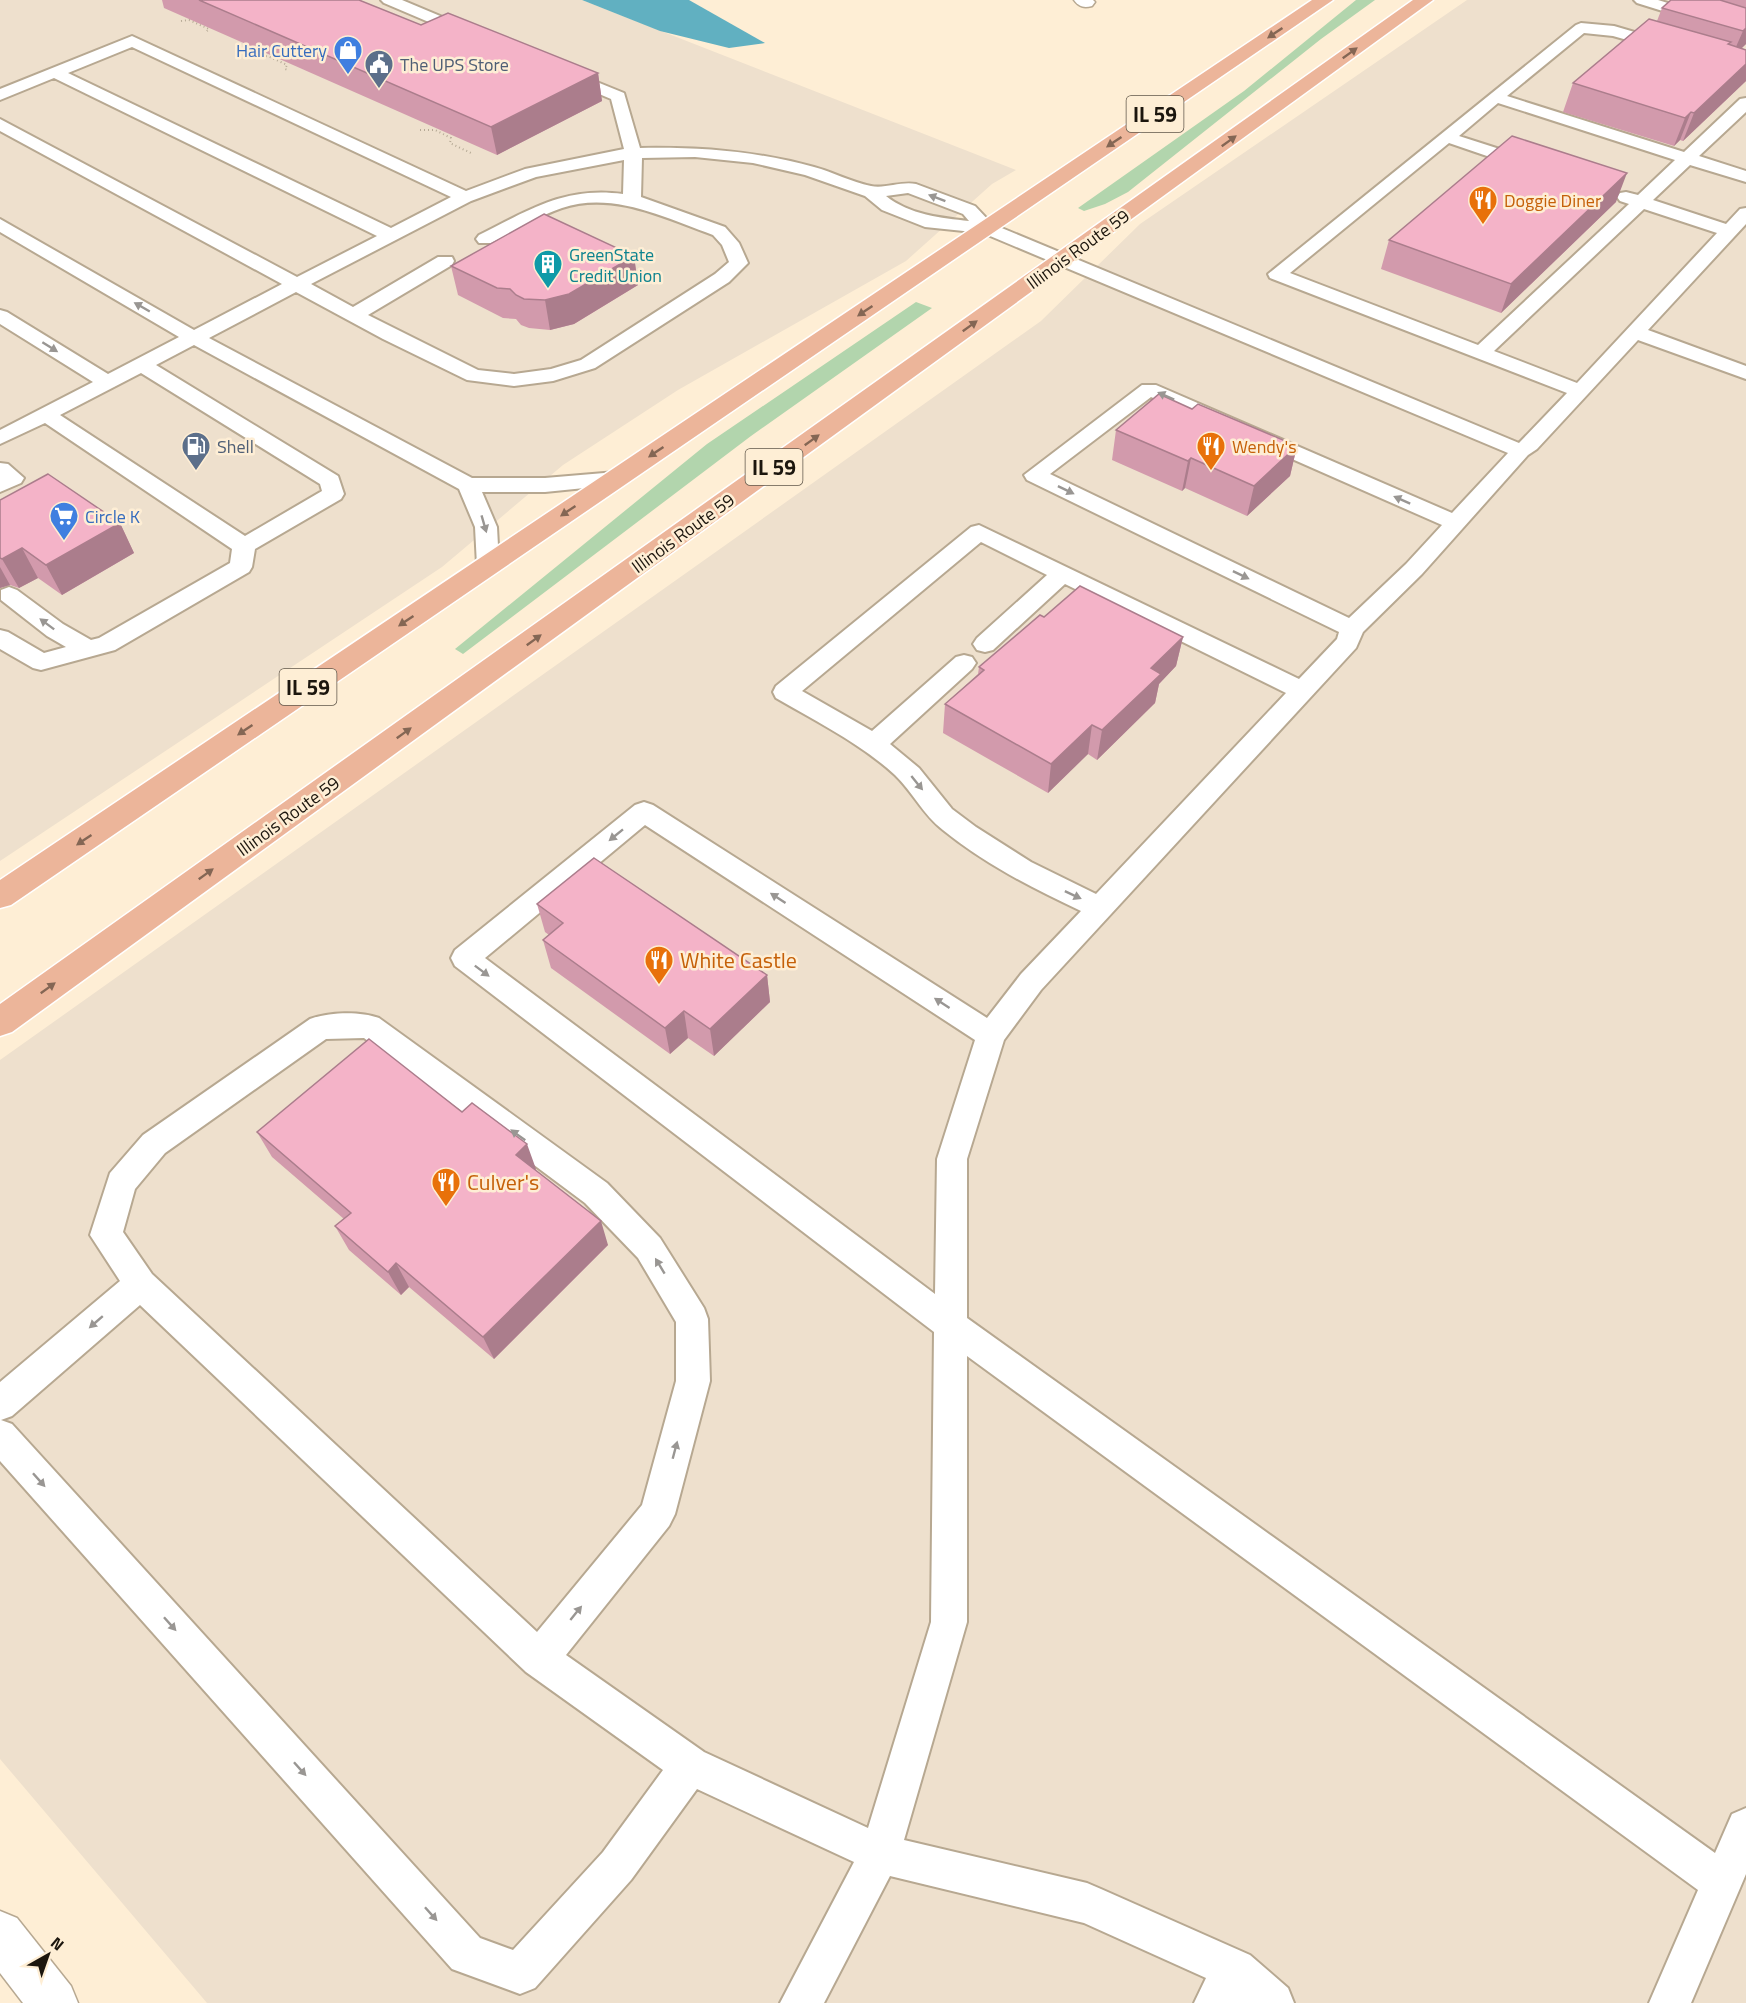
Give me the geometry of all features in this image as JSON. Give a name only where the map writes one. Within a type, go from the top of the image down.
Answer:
[{"type":"main road","name":"IL 59","points":[[0,896],[1324,0]]},
{"type":"main road","name":"Illinois Route 59","points":[[0,1022],[1424,0]]},
{"type":"street","points":[[0,1935],[54,2003]]},
{"type":"lane","points":[[389,0],[487,41]]},
{"type":"lane","points":[[1642,0],[1746,32]]},
{"type":"lane","points":[[1580,391],[1276,274],[1581,28],[1614,31],[1680,51]]},
{"type":"lane","points":[[0,95],[132,41],[465,197]]},
{"type":"lane","points":[[553,69],[618,96],[633,153],[632,200]]},
{"type":"lane","points":[[56,73],[390,235]]},
{"type":"lane","points":[[1495,97],[1746,177]]},
{"type":"lane","points":[[1481,353],[1746,103]]},
{"type":"lane","points":[[0,124],[438,360],[474,376],[514,380],[553,375],[588,364],[722,278],[739,263],[730,243],[719,231],[632,200],[600,196],[557,203],[486,239]]},
{"type":"lane","points":[[1446,137],[1544,170]]},
{"type":"lane","points":[[3,432],[45,414],[465,197],[531,173],[633,153],[695,152],[753,158],[810,171],[871,192],[888,206],[931,223],[986,228],[1521,451]]},
{"type":"lane","points":[[871,192],[910,188],[969,210],[986,228]]},
{"type":"lane","points":[[1609,191],[1641,202],[1738,222]]},
{"type":"lane","points":[[801,2003],[880,1854],[950,1622],[952,1159],[991,1035],[1031,982],[1348,642],[1352,629],[1414,569],[1521,451],[1530,445],[1738,222]]},
{"type":"lane","points":[[0,224],[193,337],[468,485],[545,485],[616,479]]},
{"type":"lane","points":[[354,315],[445,261]]},
{"type":"lane","points":[[0,316],[107,382]]},
{"type":"lane","points":[[1634,332],[1746,373]]},
{"type":"lane","points":[[140,364],[330,481],[333,494],[243,546]]},
{"type":"lane","points":[[1352,629],[1035,475],[1149,389],[1456,523]]},
{"type":"lane","points":[[45,414],[243,546]]},
{"type":"lane","points":[[0,469],[13,478],[0,485]]},
{"type":"lane","points":[[468,485],[486,527],[488,565]]},
{"type":"lane","points":[[1100,908],[1039,879],[990,852],[946,819],[906,771],[874,743],[785,692],[979,532],[1303,691]]},
{"type":"lane","points":[[0,638],[41,662],[107,644],[241,567],[243,546]]},
{"type":"lane","points":[[985,644],[1064,573]]},
{"type":"lane","points":[[9,595],[56,630],[87,649]]},
{"type":"lane","points":[[874,743],[964,663]]},
{"type":"lane","points":[[991,1035],[644,812],[465,958],[951,1325],[1722,1883]]},
{"type":"lane","points":[[539,1659],[657,1515],[693,1381],[692,1319],[649,1248],[596,1193],[369,1026],[320,1027],[154,1144],[121,1183],[106,1235],[141,1284],[539,1659],[690,1767],[880,1854],[1088,1903],[1225,1987],[1273,2003]]},
{"type":"lane","points":[[0,1404],[141,1284]]},
{"type":"lane","points":[[0,1436],[467,1954],[520,1973],[616,1866],[690,1767]]},
{"type":"lane","points":[[1670,2003],[1746,1828]]},
{"type":"shaded area","points":[[0,0],[582,0],[1016,170],[992,184],[906,261],[678,390],[563,465],[442,567],[0,861]]},
{"type":"shaded area","points":[[1467,0],[1746,0],[1746,2003],[207,2003],[0,1759],[0,1060],[1041,321],[1140,224]]},
{"type":"green space","points":[[1356,0],[1375,0],[1321,39],[1128,192],[1105,204],[1084,211],[1078,208],[1244,91]]},
{"type":"green space","points":[[916,302],[932,308],[751,436],[463,654],[455,649],[707,444]]},
{"type":"water","points":[[582,0],[689,0],[765,43],[729,48],[660,31]]},
{"type":"building","points":[[199,0],[359,0],[421,25],[448,13],[598,73],[491,127]]},
{"type":"building","points":[[1671,0],[1720,0],[1746,8],[1746,28],[1743,31],[1662,8]]},
{"type":"building","points":[[1649,19],[1731,42],[1728,44],[1746,50],[1746,64],[1694,113],[1691,112],[1685,118],[1573,83]]},
{"type":"building","points":[[1512,136],[1627,173],[1511,284],[1389,240]]},
{"type":"building","points":[[544,214],[634,256],[569,294],[545,300],[524,299],[510,289],[497,288],[451,266]]},
{"type":"building","points":[[1159,394],[1192,409],[1198,404],[1297,446],[1254,486],[1191,458],[1188,461],[1116,430]]},
{"type":"building","points":[[48,474],[120,523],[46,565],[22,548],[0,558],[0,500]]},
{"type":"building","points":[[1080,586],[1183,637],[1151,668],[1161,674],[1102,730],[1092,725],[1051,764],[945,704],[984,670],[979,667],[1040,615],[1044,617]]},
{"type":"building","name":"White Castle","points":[[594,858],[767,975],[710,1029],[684,1011],[665,1028],[543,940],[563,923],[537,904]]},
{"type":"building","name":"Culver's","points":[[369,1039],[462,1112],[472,1103],[527,1144],[516,1155],[601,1221],[483,1337],[396,1263],[388,1272],[335,1226],[351,1213],[257,1132]]},
{"type":"place","name":"Hair Cuttery","points":[[348,76]]},
{"type":"place","name":"The UPS Store","points":[[379,90]]},
{"type":"place","name":"Doggie Diner","points":[[1483,226]]},
{"type":"place","name":"GreenState Credit Union","points":[[548,290]]},
{"type":"place","name":"Shell","points":[[196,472]]},
{"type":"place","name":"Wendy's","points":[[1211,472]]},
{"type":"place","name":"Circle K","points":[[64,542]]},
{"type":"place","name":"White Castle","points":[[659,986]]},
{"type":"place","name":"Culver's","points":[[446,1208]]}]
